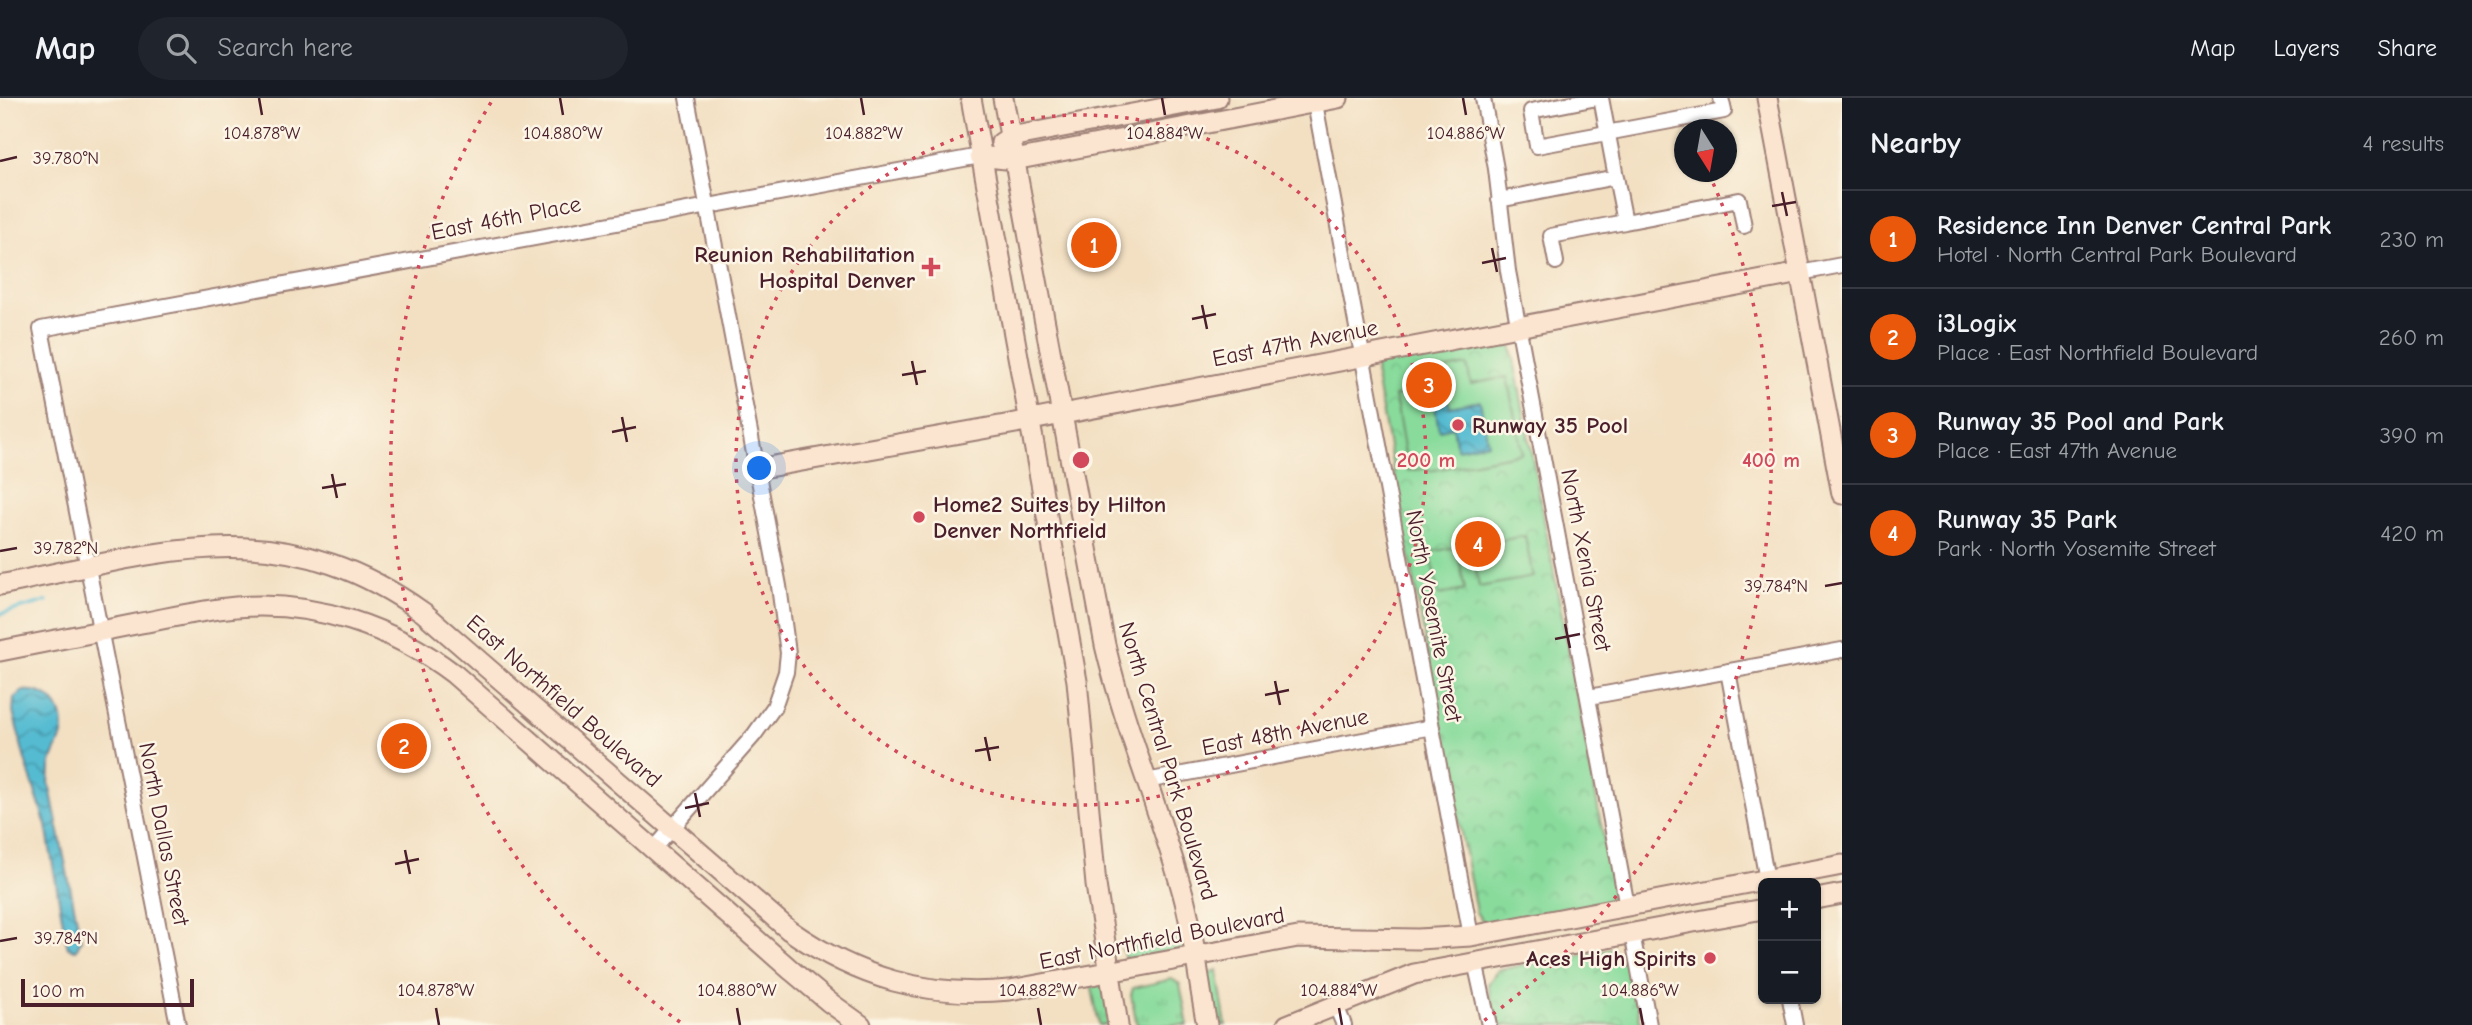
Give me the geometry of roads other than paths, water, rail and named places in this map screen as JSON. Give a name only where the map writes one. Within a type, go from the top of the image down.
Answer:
[{"type":"main road","points":[[971,98],[1079,695],[1096,885],[1118,1025]]},
{"type":"main road","name":"North Central Park Boulevard","points":[[1003,98],[1105,645],[1118,696],[1183,894],[1207,1025]]},
{"type":"main road","name":"East 46th Place","points":[[980,156],[1010,137],[1217,98]]},
{"type":"main road","name":"East 46th Place","points":[[980,156],[1014,160],[1314,100],[1338,98]]},
{"type":"main road","points":[[1767,98],[1842,494]]},
{"type":"main road","name":"East 47th Avenue","points":[[757,469],[1029,421],[1800,273]]},
{"type":"main road","name":"East Northfield Boulevard","points":[[87,568],[173,551],[233,546],[264,548],[308,556],[368,578],[424,613],[789,930],[831,957],[881,978],[927,990],[974,993],[1032,987],[1275,940],[1314,936],[1418,939],[1471,936],[1758,882]]},
{"type":"main road","points":[[0,585],[87,568]]},
{"type":"main road","points":[[0,651],[215,609],[257,606],[293,608],[332,615],[379,629],[418,649],[454,674],[792,971],[861,1025]]},
{"type":"main road","name":"East Northfield Boulevard","points":[[1777,878],[1842,865]]},
{"type":"main road","points":[[1821,898],[1842,894]]},
{"type":"main road","points":[[1287,1025],[1414,974],[1758,910]]},
{"type":"street","points":[[654,849],[765,720],[781,690],[788,653],[786,622],[687,98]]},
{"type":"street","name":"North Xenia Street","points":[[1483,98],[1495,159],[1505,255],[1627,906]]},
{"type":"street","points":[[1625,222],[1608,133],[1599,98],[1531,111],[1537,146],[1608,133],[1724,111],[1721,98]]},
{"type":"street","name":"North Yosemite Street","points":[[1314,100],[1471,936]]},
{"type":"street","name":"East 46th Place","points":[[87,568],[41,330],[980,156]]},
{"type":"street","points":[[1499,200],[1616,177]]},
{"type":"street","points":[[1556,262],[1550,236],[1739,200],[1744,226]]},
{"type":"street","name":"East 47th Avenue","points":[[1800,273],[1842,265]]},
{"type":"street","points":[[87,568],[100,631]]},
{"type":"street","name":"North Dallas Street","points":[[100,631],[178,1025]]},
{"type":"street","points":[[1589,697],[1842,650]]},
{"type":"street","points":[[1728,671],[1767,878]]},
{"type":"street","name":"East 48th Avenue","points":[[1146,781],[1432,727]]},
{"type":"street","points":[[1632,933],[1649,1025]]},
{"type":"street","points":[[1475,962],[1489,1025]]},
{"type":"street","points":[[1791,1004],[1795,1025]]},
{"type":"street","points":[[1336,1006],[1344,1025]]},
{"type":"water","name":"Runway 35 Pool","points":[[1448,400],[1450,407],[1480,401],[1488,443],[1457,449],[1453,427],[1439,430],[1434,402]]},
{"type":"water","points":[[23,691],[39,693],[52,700],[62,719],[63,732],[51,763],[49,783],[81,940],[76,950],[68,948],[46,825],[13,712],[14,698]]},
{"type":"waterway","points":[[0,614],[47,601]]},
{"type":"place","name":"Residence Inn Denver Central Park","points":[[1094,245]]},
{"type":"place","name":"Reunion Rehabilitation Hospital Denver","points":[[931,267]]},
{"type":"place","name":"Runway 35 Pool and Park","points":[[1429,385]]},
{"type":"place","name":"Runway 35 Pool","points":[[1458,425]]},
{"type":"place","name":"Home2 Suites by Hilton Denver Northfield","points":[[919,517]]},
{"type":"place","name":"Runway 35 Park","points":[[1478,544]]},
{"type":"place","name":"i3Logix","points":[[404,746]]},
{"type":"place","name":"Aces High Spirits","points":[[1710,958]]}]
